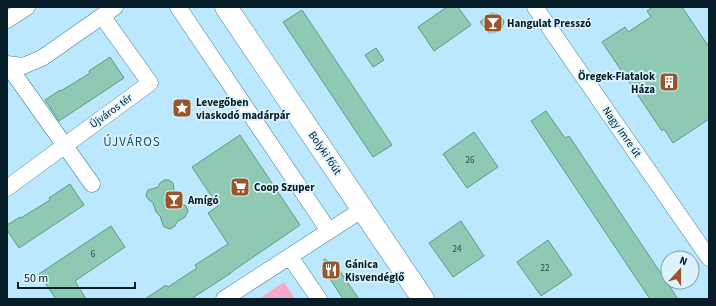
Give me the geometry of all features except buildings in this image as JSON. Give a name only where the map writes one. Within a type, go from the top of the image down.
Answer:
[{"type":"main road","name":"Bolyki főút","points":[[226,7],[423,299]]},
{"type":"street","points":[[7,20],[27,7]]},
{"type":"street","points":[[7,64],[23,66],[42,58],[115,7]]},
{"type":"street","points":[[178,7],[329,231]]},
{"type":"street","name":"Nagy Imre út","points":[[535,7],[709,258]]},
{"type":"street","name":"Újváros tér","points":[[7,188],[150,83],[102,16]]},
{"type":"street","points":[[7,64],[92,184]]},
{"type":"street","points":[[224,299],[363,209]]},
{"type":"street","points":[[290,257],[318,299]]},
{"type":"shaded area","points":[[284,282],[295,299],[259,299]]},
{"type":"place","name":"Hangulat Presszó","points":[[493,23]]},
{"type":"place","name":"Öregek-Fiatalok Háza","points":[[669,82]]},
{"type":"place","name":"Levegőben viaskodó madárpár","points":[[182,108]]},
{"type":"place","name":"Coop Szuper","points":[[240,187]]},
{"type":"place","name":"Amígó","points":[[174,200]]},
{"type":"place","name":"Gánica Kisvendéglő","points":[[331,270]]},
{"type":"district","name":"ÚJVÁROS","points":[[132,142]]}]
